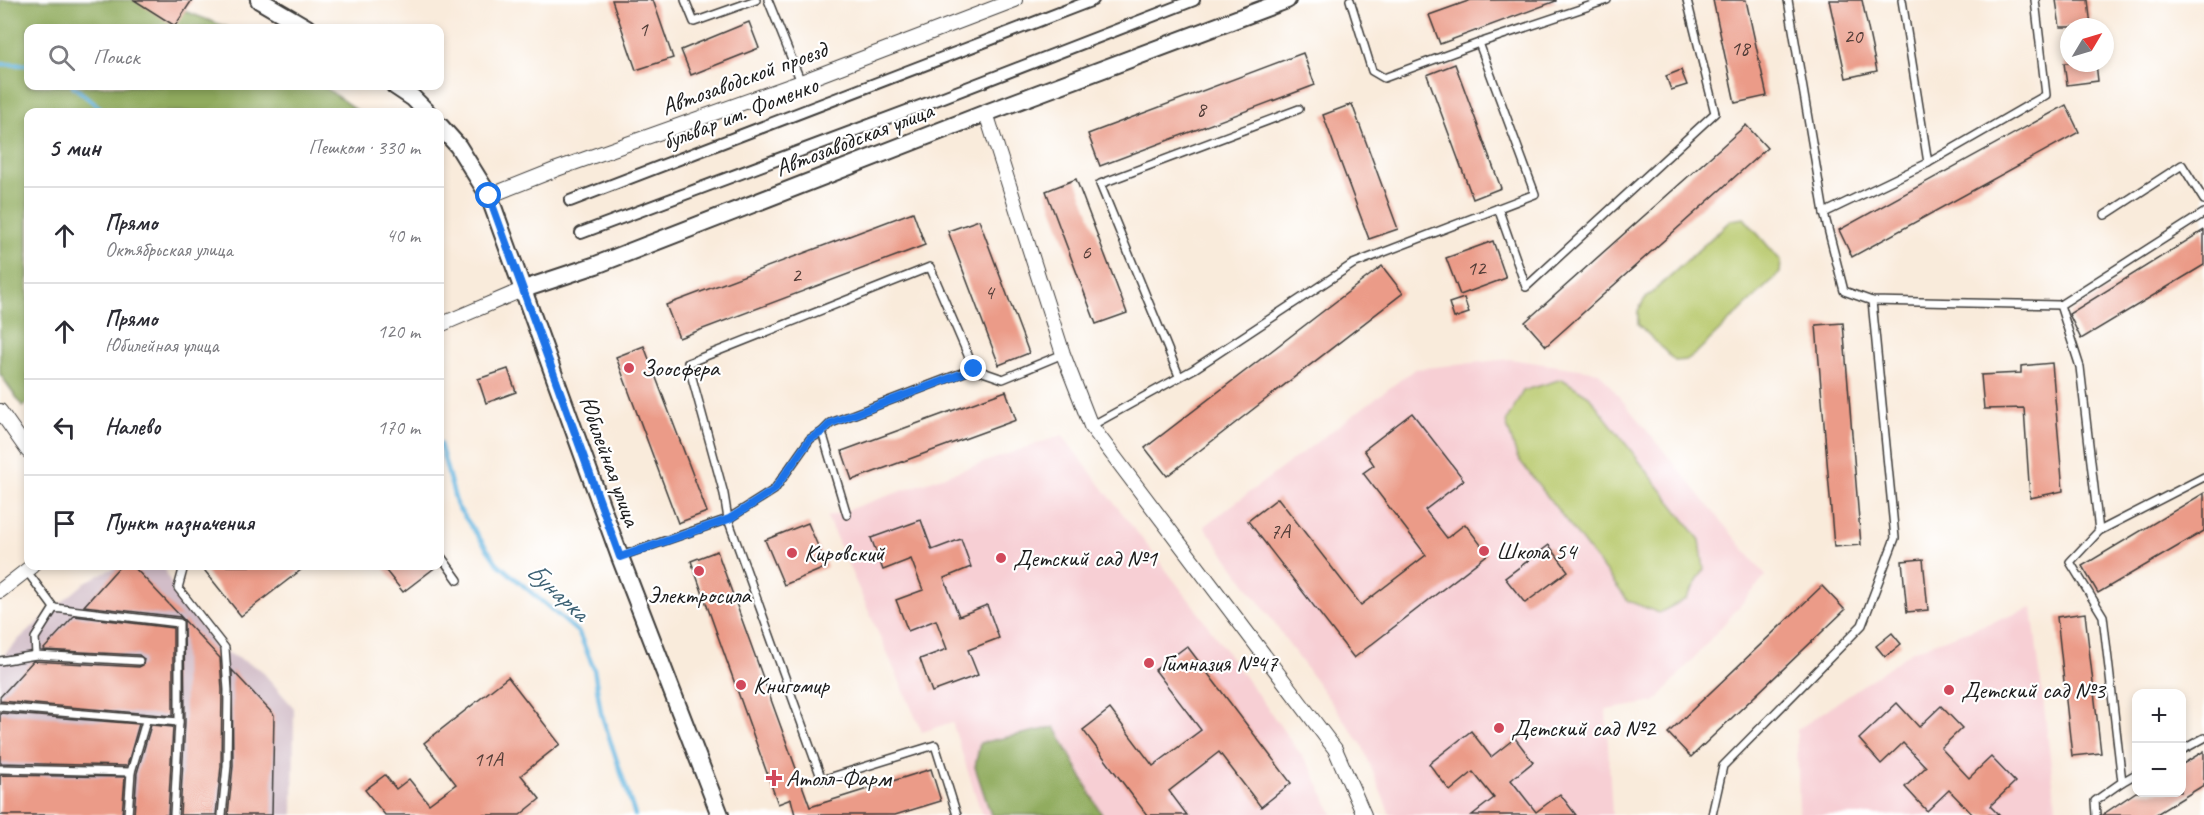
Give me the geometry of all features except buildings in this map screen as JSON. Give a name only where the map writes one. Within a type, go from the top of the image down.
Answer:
[{"type":"street","points":[[259,0],[301,24]]},
{"type":"street","name":"Автозаводской проезд","points":[[489,196],[557,169],[801,82],[1015,0]]},
{"type":"street","name":"бульвар им. Фоменко","points":[[570,201],[1093,0]]},
{"type":"street","points":[[581,233],[1194,0]]},
{"type":"street","name":"Автозаводская улица","points":[[444,323],[524,289],[596,265],[986,113],[1287,0]]},
{"type":"street","points":[[401,90],[423,108]]},
{"type":"street","points":[[986,113],[1063,354],[1091,426],[1335,749],[1364,815]]},
{"type":"street","name":"Юбилейная улица","points":[[444,130],[458,146],[489,196],[620,557],[720,815]]},
{"type":"street","points":[[0,411],[24,444]]},
{"type":"street","points":[[0,591],[26,570]]},
{"type":"lane","points":[[685,0],[694,22],[756,0]]},
{"type":"lane","points":[[768,0],[801,82]]},
{"type":"lane","points":[[1350,0],[1372,71],[1384,78],[1607,0]]},
{"type":"lane","points":[[1498,208],[1526,287],[1715,113],[1687,0]]},
{"type":"lane","points":[[1788,0],[1824,213],[1844,291],[1872,301],[2060,305],[2204,213]]},
{"type":"lane","points":[[1902,0],[1928,163]]},
{"type":"lane","points":[[1824,213],[1928,163],[2046,95],[2035,0]]},
{"type":"lane","points":[[1091,426],[1179,376],[1353,264],[1535,194],[1479,43]]},
{"type":"lane","points":[[1179,376],[1100,184],[1299,109]]},
{"type":"lane","points":[[2105,215],[2182,165],[2204,200]]},
{"type":"lane","points":[[957,815],[935,745],[822,780],[729,519],[688,363],[930,267],[974,369]]},
{"type":"lane","points":[[1712,815],[1723,766],[1862,626],[1895,538],[1872,301]]},
{"type":"lane","points":[[2060,305],[2080,367],[2099,531]]},
{"type":"lane","points":[[620,557],[729,519],[774,490],[810,439],[831,423],[974,369],[1003,379],[1063,354]]},
{"type":"lane","points":[[822,432],[847,515]]},
{"type":"lane","points":[[2122,782],[2103,616],[2070,562],[2099,531],[2204,477]]},
{"type":"lane","points":[[444,560],[459,580]]},
{"type":"lane","points":[[30,570],[54,608]]},
{"type":"lane","points":[[183,570],[178,588],[225,648],[228,690],[228,766],[222,815]]},
{"type":"lane","points":[[36,656],[35,638],[54,608]]},
{"type":"lane","points":[[54,608],[179,623],[179,722],[174,815]]},
{"type":"lane","points":[[0,661],[36,656],[139,661]]},
{"type":"lane","points":[[0,706],[146,721],[179,722]]},
{"type":"lane","points":[[128,815],[131,772],[146,721]]},
{"type":"lane","points":[[2186,747],[2204,738]]},
{"type":"lane","points":[[0,770],[131,772]]},
{"type":"lane","points":[[2096,815],[2095,801],[2132,776]]},
{"type":"shaded area","name":"Школа 54","points":[[1510,359],[1599,372],[1766,576],[1655,702],[1606,710],[1612,815],[1390,815],[1362,745],[1204,526],[1415,369]]},
{"type":"shaded area","points":[[1062,435],[1193,605],[1312,770],[1333,815],[982,815],[952,722],[922,732],[827,517]]},
{"type":"shaded area","points":[[110,570],[166,570],[173,589],[218,648],[260,669],[294,708],[293,815],[0,815],[0,659],[20,638],[87,581]]},
{"type":"shaded area","name":"Детский сад №3","points":[[2032,608],[2057,815],[1799,815],[1797,730],[1914,650]]},
{"type":"green space","points":[[0,0],[156,0],[219,24],[24,24],[24,90],[329,90],[353,108],[24,108],[23,407],[0,374]]},
{"type":"green space","points":[[1744,218],[1781,261],[1780,273],[1695,354],[1686,360],[1675,361],[1638,324],[1638,311],[1644,300],[1731,220]]},
{"type":"green space","points":[[1562,379],[1589,396],[1700,540],[1704,570],[1686,599],[1659,613],[1628,601],[1517,457],[1506,422],[1523,391]]},
{"type":"green space","points":[[1055,727],[1102,815],[991,815],[975,767],[980,743]]},
{"type":"waterway","name":"Бунарка","points":[[0,64],[24,65]]},
{"type":"waterway","name":"Бунарка","points":[[78,90],[100,108]]},
{"type":"waterway","name":"Бунарка","points":[[444,459],[457,506],[497,563],[579,633],[594,669],[601,713],[635,815]]},
{"type":"place","name":"Зоосфера","points":[[629,368]]},
{"type":"place","name":"Школа 54","points":[[1484,551]]},
{"type":"place","name":"Кировский","points":[[792,553]]},
{"type":"place","name":"Детский сад №1","points":[[1001,558]]},
{"type":"place","name":"Электросила","points":[[699,571]]},
{"type":"place","name":"Гимназия №47","points":[[1149,663]]},
{"type":"place","name":"Книгомир","points":[[741,685]]},
{"type":"place","name":"Детский сад №3","points":[[1949,690]]},
{"type":"place","name":"Детский сад №2","points":[[1499,728]]},
{"type":"place","name":"Атолл-Фарм","points":[[774,778]]},
{"type":"route","points":[[489,196],[620,557],[729,519],[774,490],[810,439],[831,423],[974,369]]}]
